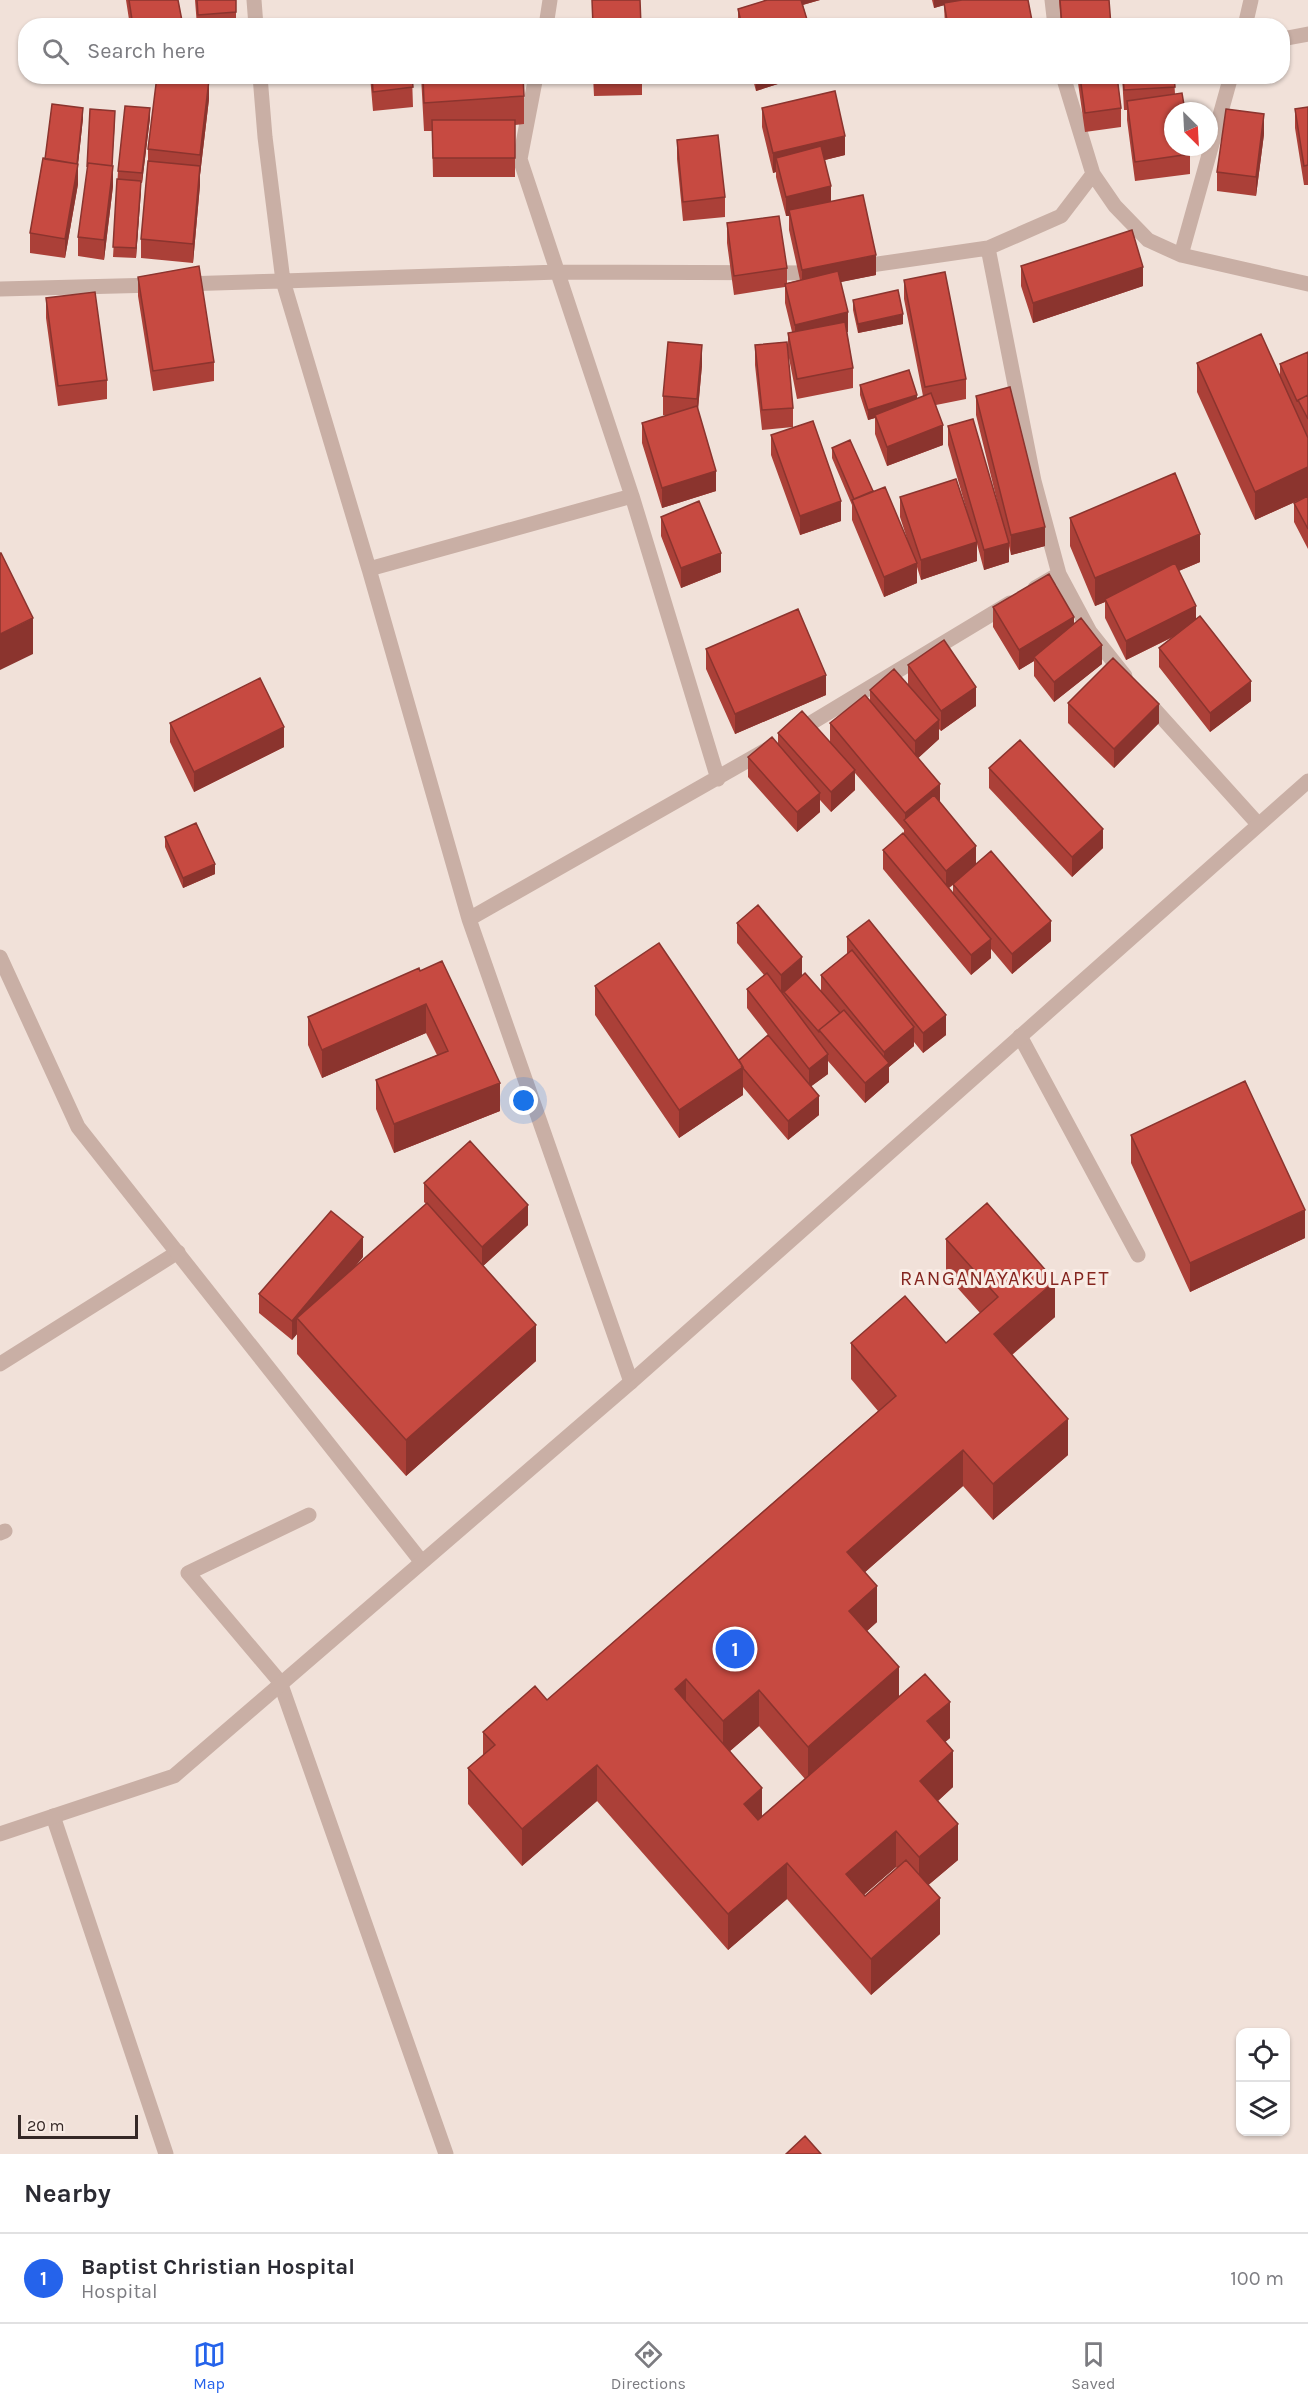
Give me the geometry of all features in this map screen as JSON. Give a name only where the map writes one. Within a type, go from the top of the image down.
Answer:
[{"type":"street","points":[[254,0],[255,18]]},
{"type":"street","points":[[547,18],[550,0]]},
{"type":"street","points":[[1052,0],[1054,18]]},
{"type":"street","points":[[1247,18],[1251,0]]},
{"type":"street","points":[[1290,37],[1308,34]]},
{"type":"street","points":[[261,84],[283,281],[369,569],[469,919],[631,1382]]},
{"type":"street","points":[[534,84],[520,159],[632,496],[718,779]]},
{"type":"street","points":[[1065,84],[1093,174],[1115,206],[1148,240],[1181,255],[1308,284]]},
{"type":"street","points":[[1181,255],[1229,84]]},
{"type":"street","points":[[0,289],[558,272],[838,270],[988,248],[1061,216],[1093,174]]},
{"type":"street","points":[[988,248],[1034,481],[1059,574],[1090,632],[1130,682],[1258,825]]},
{"type":"street","points":[[369,569],[632,496]]},
{"type":"street","points":[[469,919],[718,779],[1059,574]]},
{"type":"street","points":[[0,1834],[174,1776],[280,1682],[631,1382],[1308,781]]},
{"type":"street","points":[[0,957],[78,1127],[421,1561]]},
{"type":"street","points":[[1020,1036],[1138,1255]]},
{"type":"street","points":[[0,1364],[178,1252]]},
{"type":"street","points":[[309,1515],[188,1573],[280,1682],[446,2154]]},
{"type":"street","points":[[53,1816],[165,2154]]},
{"type":"building","points":[[129,0],[178,0],[181,18],[132,18]]},
{"type":"building","points":[[197,0],[236,0],[236,12],[198,15]]},
{"type":"building","points":[[592,0],[640,0],[641,18],[593,18]]},
{"type":"building","points":[[767,0],[801,0],[807,18],[740,18],[738,9]]},
{"type":"building","points":[[962,0],[1028,0],[1031,18],[947,18],[944,3]]},
{"type":"building","points":[[1060,0],[1109,0],[1110,18],[1061,18]]},
{"type":"building","points":[[156,84],[209,84],[200,155],[148,149]]},
{"type":"building","points":[[372,84],[413,84],[413,87],[373,92]]},
{"type":"building","points":[[423,84],[523,84],[524,96],[424,103]]},
{"type":"building","points":[[1081,84],[1118,84],[1121,108],[1085,113]]},
{"type":"building","points":[[1124,84],[1175,84],[1175,87],[1124,90]]},
{"type":"building","points":[[835,91],[845,136],[773,153],[762,108]]},
{"type":"building","points":[[1182,93],[1184,102],[1164,102],[1164,156],[1176,156],[1135,162],[1127,101]]},
{"type":"building","points":[[52,104],[83,108],[77,164],[45,159]]},
{"type":"building","points":[[125,106],[150,108],[142,173],[118,171]]},
{"type":"building","points":[[1308,107],[1308,165],[1304,166],[1295,109]]},
{"type":"building","points":[[90,109],[115,111],[112,166],[88,163],[87,167]]},
{"type":"building","points":[[1226,109],[1264,114],[1256,177],[1217,172]]},
{"type":"building","points":[[432,120],[515,120],[515,158],[433,158]]},
{"type":"building","points":[[718,135],[725,197],[683,202],[677,140]]},
{"type":"building","points":[[821,146],[831,186],[786,197],[776,158]]},
{"type":"building","points":[[43,158],[78,164],[65,239],[30,233]]},
{"type":"building","points":[[148,161],[200,166],[193,244],[141,239]]},
{"type":"building","points":[[88,163],[113,166],[104,240],[78,237]]},
{"type":"building","points":[[117,179],[141,181],[136,248],[113,247]]},
{"type":"building","points":[[863,195],[876,255],[802,270],[789,210]]},
{"type":"building","points":[[779,216],[787,268],[734,276],[727,223]]},
{"type":"building","points":[[1132,230],[1143,267],[1033,303],[1021,266]]},
{"type":"building","points":[[199,266],[214,362],[153,371],[138,277]]},
{"type":"building","points":[[838,271],[848,312],[795,325],[785,284]]},
{"type":"building","points":[[945,272],[966,379],[925,387],[904,280]]},
{"type":"building","points":[[898,290],[903,314],[858,324],[853,300]]},
{"type":"building","points":[[95,292],[107,380],[58,386],[46,298]]},
{"type":"building","points":[[845,322],[853,368],[797,379],[788,333]]},
{"type":"building","points":[[1261,334],[1308,438],[1308,467],[1255,492],[1197,363]]},
{"type":"building","points":[[668,342],[702,345],[697,399],[663,396]]},
{"type":"building","points":[[787,342],[793,408],[762,410],[755,345]]},
{"type":"building","points":[[1308,352],[1308,395],[1297,401],[1280,364]]},
{"type":"building","points":[[909,370],[917,395],[868,410],[860,385]]},
{"type":"building","points":[[1010,387],[1045,527],[1011,535],[976,396]]},
{"type":"building","points":[[931,393],[943,425],[887,447],[875,415]]},
{"type":"building","points":[[1308,395],[1308,419],[1298,400]]},
{"type":"building","points":[[697,406],[716,471],[662,488],[642,423]]},
{"type":"building","points":[[973,419],[1009,543],[984,550],[948,426]]},
{"type":"building","points":[[813,421],[841,501],[800,516],[771,435]]},
{"type":"building","points":[[850,440],[873,491],[854,499],[832,448]]},
{"type":"building","points":[[1175,473],[1200,534],[1095,578],[1070,518]]},
{"type":"building","points":[[956,479],[977,542],[921,560],[900,497]]},
{"type":"building","points":[[885,487],[917,563],[884,577],[852,500]]},
{"type":"building","points":[[1308,496],[1308,529],[1294,503]]},
{"type":"building","points":[[699,501],[721,553],[681,568],[661,517]]},
{"type":"building","points":[[0,553],[33,618],[0,634]]},
{"type":"building","points":[[1175,563],[1196,606],[1126,641],[1105,599]]},
{"type":"building","points":[[1049,574],[1074,617],[1019,650],[993,607]]},
{"type":"building","points":[[798,609],[826,675],[735,714],[706,649]]},
{"type":"building","points":[[1200,616],[1251,681],[1210,713],[1159,648]]},
{"type":"building","points":[[1081,618],[1102,645],[1054,682],[1034,657]]},
{"type":"building","points":[[944,640],[976,687],[941,711],[908,665]]},
{"type":"building","points":[[1113,658],[1159,704],[1114,749],[1068,703]]},
{"type":"building","points":[[894,669],[939,720],[915,741],[870,690]]},
{"type":"building","points":[[260,678],[284,727],[194,772],[170,723]]},
{"type":"building","points":[[865,695],[940,784],[905,813],[830,723]]},
{"type":"building","points":[[802,711],[855,770],[831,792],[778,733]]},
{"type":"building","points":[[772,737],[820,793],[797,812],[748,757]]},
{"type":"building","points":[[1020,740],[1103,829],[1072,857],[989,768]]},
{"type":"building","points":[[934,795],[976,846],[946,871],[904,820]]},
{"type":"building","points":[[196,823],[215,864],[183,878],[165,837]]},
{"type":"building","points":[[903,833],[991,939],[971,955],[883,850]]},
{"type":"building","points":[[991,851],[1051,921],[1012,954],[953,884]]},
{"type":"building","points":[[758,905],[802,957],[781,975],[737,923]]},
{"type":"building","points":[[869,920],[946,1015],[923,1033],[847,937]]},
{"type":"building","points":[[659,943],[743,1067],[679,1110],[595,986]]},
{"type":"building","points":[[852,950],[914,1027],[884,1052],[821,975]]},
{"type":"building","points":[[442,961],[500,1083],[394,1124],[376,1080],[448,1051],[426,1004],[322,1050],[308,1017],[419,968],[420,971]]},
{"type":"building","points":[[767,973],[828,1054],[809,1069],[747,989]]},
{"type":"building","points":[[805,973],[840,1013],[819,1032],[784,992]]},
{"type":"building","points":[[844,1010],[889,1063],[865,1083],[819,1030]]},
{"type":"building","points":[[768,1035],[819,1096],[788,1121],[742,1067],[739,1060]]},
{"type":"building","points":[[1245,1081],[1305,1210],[1190,1263],[1131,1135]]},
{"type":"building","points":[[470,1141],[528,1205],[482,1247],[424,1183]]},
{"type":"building","points":[[427,1203],[536,1325],[406,1440],[297,1318]]},
{"type":"building","points":[[987,1203],[1055,1281],[994,1334],[1068,1419],[993,1484],[963,1450],[847,1552],[877,1586],[849,1611],[899,1667],[808,1747],[759,1690],[723,1721],[686,1679],[675,1689],[762,1788],[744,1804],[758,1820],[925,1674],[950,1702],[927,1721],[953,1751],[920,1781],[958,1824],[919,1857],[896,1831],[846,1874],[865,1896],[906,1860],[940,1898],[871,1959],[787,1863],[728,1914],[597,1765],[522,1829],[468,1768],[495,1745],[483,1732],[535,1686],[547,1700],[896,1396],[851,1343],[905,1296],[946,1343],[998,1297],[946,1239]]},
{"type":"building","points":[[331,1211],[363,1237],[292,1321],[259,1294]]},
{"type":"building","points":[[805,2136],[821,2154],[786,2154]]},
{"type":"place","name":"Baptist Christian Hospital","points":[[735,1649]]},
{"type":"district","name":"RANGANAYAKULAPET","points":[[1005,1278]]}]
